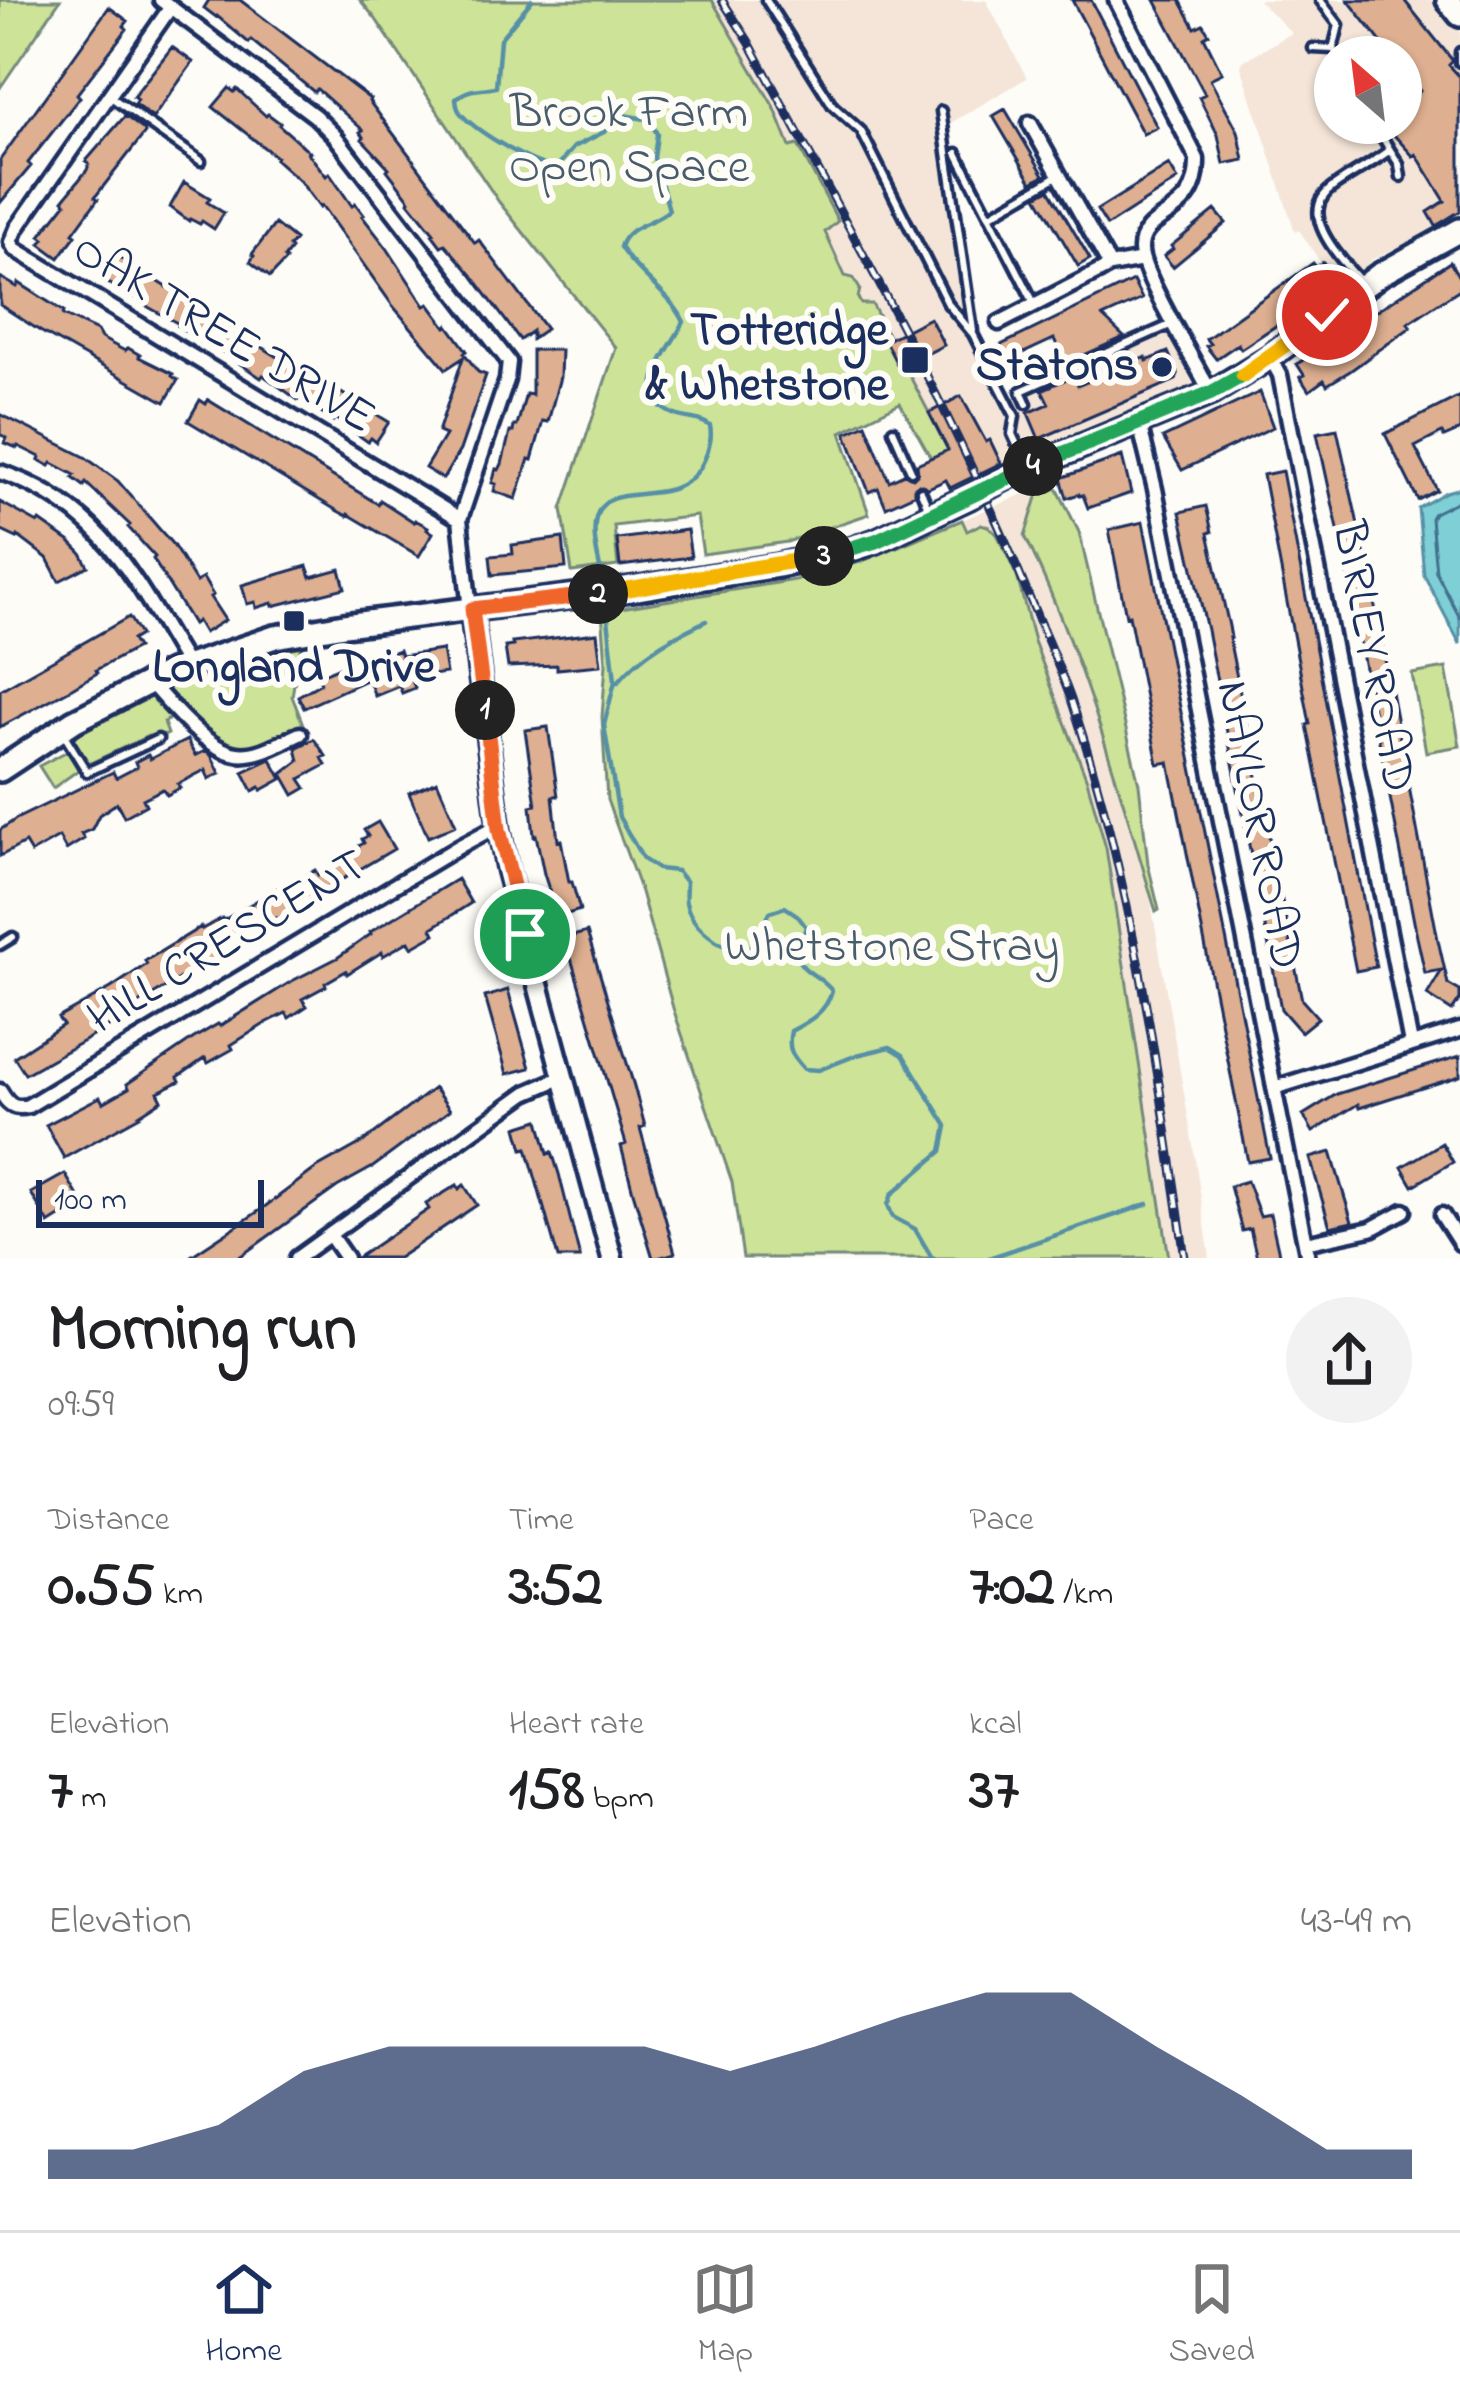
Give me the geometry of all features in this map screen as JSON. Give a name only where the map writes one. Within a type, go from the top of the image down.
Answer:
[{"type":"main road","points":[[1448,0],[1460,15]]},
{"type":"main road","points":[[0,770],[150,682],[275,637],[639,588],[851,550],[1018,472],[1211,393],[1270,357],[1394,265],[1460,230]]},
{"type":"street","points":[[1116,0],[1197,159],[1198,173],[1189,198],[1150,226],[1140,248],[1173,324],[1211,393]]},
{"type":"street","points":[[165,4],[335,136],[509,362],[460,519],[507,870],[612,1258]]},
{"type":"street","name":"OAK TREE DRIVE","points":[[165,4],[17,228],[11,242],[15,249],[460,519]]},
{"type":"street","points":[[1030,123],[1111,266]]},
{"type":"street","points":[[999,323],[1111,266],[1143,260]]},
{"type":"street","name":"BIRLEY ROAD","points":[[1270,357],[1280,375],[1411,1045]]},
{"type":"street","name":"NAYLOR ROAD","points":[[1138,423],[1308,1258]]},
{"type":"street","points":[[0,472],[60,499],[103,537],[188,665]]},
{"type":"street","points":[[150,682],[204,736],[233,754],[254,753],[300,734]]},
{"type":"street","name":"HILL CRESCENT","points":[[0,1091],[14,1107],[28,1106],[460,846],[499,829]]},
{"type":"street","points":[[1274,1088],[1460,1030]]},
{"type":"street","points":[[298,1258],[526,1093],[563,1077]]},
{"type":"street","points":[[1305,1243],[1371,1229],[1404,1211]]},
{"type":"street","points":[[1442,1215],[1460,1243]]},
{"type":"street","points":[[330,1235],[346,1258]]},
{"type":"lane","points":[[766,0],[833,106],[861,131],[948,304],[973,334],[1015,416],[1012,434],[1018,472]]},
{"type":"lane","points":[[1319,0],[1339,25],[1336,36]]},
{"type":"lane","points":[[1460,52],[1460,62]]},
{"type":"lane","points":[[109,95],[201,161]]},
{"type":"lane","points":[[941,111],[973,334]]},
{"type":"lane","points":[[1387,144],[1401,177]]},
{"type":"lane","points":[[1364,286],[1328,239],[1316,208],[1333,187],[1390,150]]},
{"type":"lane","points":[[957,153],[1035,304]]},
{"type":"lane","points":[[989,216],[1059,175]]},
{"type":"lane","points":[[1027,404],[1021,392],[1173,324]]},
{"type":"lane","points":[[893,430],[911,471]]},
{"type":"lane","points":[[920,491],[932,515]]},
{"type":"lane","points":[[62,730],[86,772],[158,740]]},
{"type":"lane","points":[[0,945],[13,937]]},
{"type":"shaded area","points":[[706,0],[986,0],[1027,78],[947,125],[970,313],[1012,397],[1165,330],[1211,393],[1007,477],[950,489],[922,443]]},
{"type":"shaded area","points":[[1258,0],[1460,0],[1460,218],[1373,259],[1339,290],[1299,230],[1295,232],[1243,61],[1292,33]]},
{"type":"shaded area","points":[[1050,483],[1076,539],[1148,885],[1210,1258],[1169,1258],[1110,884],[962,520]]},
{"type":"green space","points":[[0,0],[60,0],[0,88]]},
{"type":"green space","name":"Brook Farm Open Space","points":[[360,0],[712,0],[775,109],[790,147],[798,145],[838,221],[825,232],[845,276],[853,278],[860,289],[861,304],[872,304],[956,464],[939,472],[900,403],[841,432],[869,514],[787,542],[703,554],[697,516],[614,526],[618,566],[572,572],[562,509],[616,348],[499,202]]},
{"type":"green space","points":[[1057,488],[1079,532],[1139,784],[1156,912],[1082,674],[1025,536],[1038,494]]},
{"type":"green space","name":"Whetstone Stray","points":[[962,520],[967,531],[981,524],[998,536],[1017,576],[1034,641],[1087,780],[1106,848],[1169,1258],[743,1258],[732,1182],[673,1008],[641,892],[607,800],[602,611],[795,580],[860,562]]},
{"type":"green space","points":[[301,644],[292,696],[304,727],[253,748],[235,747],[172,716],[164,723],[168,734],[148,736],[84,766],[53,788],[39,766],[75,747],[73,737],[183,677],[224,661]]},
{"type":"green space","points":[[1446,668],[1460,746],[1426,752],[1412,674]]},
{"type":"water","points":[[1460,488],[1460,644],[1424,575],[1418,508]]},
{"type":"building","points":[[209,0],[240,0],[370,99],[475,243],[479,240],[546,329],[532,339],[532,331],[520,340],[471,274],[432,234],[389,168],[362,139],[363,130],[317,89],[314,92],[204,8]]},
{"type":"building","points":[[1072,0],[1091,0],[1157,127],[1143,134]]},
{"type":"building","points":[[1155,0],[1180,0],[1195,28],[1203,24],[1209,34],[1204,37],[1222,73],[1210,79],[1238,131],[1244,160],[1224,164],[1218,135],[1199,97],[1205,94]]},
{"type":"building","points":[[1348,0],[1404,0],[1453,61],[1449,65],[1460,77],[1460,211],[1436,226],[1428,212],[1445,201],[1416,154],[1402,144],[1422,144],[1422,36],[1376,36]]},
{"type":"building","points":[[109,7],[128,21],[127,29],[0,203],[0,160]]},
{"type":"building","points":[[172,47],[193,62],[153,118],[134,104],[133,97]]},
{"type":"building","points":[[229,88],[237,89],[280,123],[310,152],[326,176],[329,173],[364,215],[425,306],[429,304],[448,325],[478,372],[486,375],[460,450],[443,479],[425,468],[445,435],[438,432],[463,358],[446,369],[300,181],[213,107]]},
{"type":"building","points":[[1005,109],[1044,175],[1032,182],[993,116]]},
{"type":"building","points":[[125,116],[145,133],[95,197],[98,199],[59,258],[40,244],[44,239],[40,236],[87,170],[86,161]]},
{"type":"building","points":[[1169,165],[1178,180],[1107,226],[1097,210]]},
{"type":"building","points":[[184,182],[224,213],[214,229],[202,221],[189,221],[170,207]]},
{"type":"building","points":[[1049,189],[1090,259],[1078,266],[1037,196]]},
{"type":"building","points":[[1215,210],[1226,223],[1173,267],[1164,256],[1171,246]]},
{"type":"building","points":[[275,224],[295,240],[286,260],[270,277],[250,262]]},
{"type":"building","points":[[116,255],[389,422],[376,442],[371,438],[368,442],[106,282],[101,277]]},
{"type":"building","points":[[1323,262],[1336,281],[1319,297],[1241,349],[1238,344],[1216,359],[1206,339],[1313,263],[1316,267]]},
{"type":"building","points":[[1450,262],[1460,289],[1408,323],[1411,327],[1350,371],[1309,391],[1297,364]]},
{"type":"building","points":[[0,277],[17,287],[19,283],[101,338],[173,374],[178,380],[165,402],[0,305]]},
{"type":"building","points":[[1133,281],[1142,299],[1103,317],[1124,337],[1066,363],[1054,339],[1004,362],[997,347]]},
{"type":"building","points":[[930,318],[944,345],[899,368],[885,341]]},
{"type":"building","points":[[532,350],[561,350],[560,377],[548,422],[543,421],[516,499],[494,491],[496,484],[492,483],[526,394],[532,395]]},
{"type":"building","points":[[1168,352],[1176,380],[1039,439],[1028,413],[1049,404],[1042,390],[1097,366],[1077,386]]},
{"type":"building","points":[[1260,392],[1273,427],[1182,470],[1163,438]]},
{"type":"building","points":[[961,396],[1001,463],[950,488],[946,480],[928,488],[919,484],[914,494],[886,507],[878,488],[869,492],[846,433],[866,424],[889,481],[904,474],[913,478],[917,464],[948,450],[929,413]]},
{"type":"building","points":[[1460,396],[1460,430],[1415,447],[1437,490],[1418,500],[1385,434]]},
{"type":"building","points":[[200,400],[206,404],[208,400],[378,504],[380,500],[428,527],[433,533],[419,556],[188,421]]},
{"type":"building","points":[[0,414],[85,457],[118,481],[173,545],[196,582],[203,578],[225,620],[204,633],[197,621],[193,624],[155,557],[130,525],[75,475],[5,443]]},
{"type":"building","points":[[1337,429],[1438,940],[1448,984],[1460,991],[1452,1011],[1427,995],[1442,970],[1425,973],[1317,433]]},
{"type":"building","points":[[1122,456],[1131,493],[1088,508],[1083,495],[1067,498],[1061,478]]},
{"type":"building","points":[[1282,471],[1376,967],[1356,971],[1263,475]]},
{"type":"building","points":[[0,502],[70,542],[88,566],[59,581],[47,558],[18,536],[0,530]]},
{"type":"building","points":[[1206,506],[1302,1000],[1318,1018],[1301,1032],[1281,1009],[1180,512]]},
{"type":"building","points":[[1143,522],[1270,1158],[1248,1162],[1169,762],[1158,764],[1109,530]]},
{"type":"building","points":[[687,530],[691,557],[620,566],[617,539]]},
{"type":"building","points":[[563,538],[566,568],[492,575],[490,556],[513,554],[512,545]]},
{"type":"building","points":[[307,566],[311,577],[340,569],[345,588],[273,606],[247,604],[242,585]]},
{"type":"building","points":[[129,617],[140,635],[132,640],[137,648],[0,727],[0,690]]},
{"type":"building","points":[[597,633],[601,665],[508,667],[505,647],[512,643]]},
{"type":"building","points":[[399,650],[401,656],[442,650],[446,673],[411,678],[415,688],[402,693],[399,686],[375,696],[368,679],[304,708],[298,696],[321,683],[318,676],[373,653],[375,659]]},
{"type":"building","points":[[548,727],[558,796],[553,796],[558,841],[580,910],[558,917],[534,836],[531,806],[536,805],[525,730]]},
{"type":"building","points":[[314,739],[326,756],[322,758],[326,765],[300,779],[306,788],[294,795],[282,774],[299,761],[296,748]]},
{"type":"building","points":[[187,740],[195,756],[205,751],[211,755],[220,773],[209,779],[205,770],[167,795],[163,789],[124,817],[117,803],[81,834],[84,839],[66,850],[59,837],[31,853],[25,843],[0,856],[0,830],[16,819],[113,772],[116,778],[148,755],[150,759]]},
{"type":"building","points":[[271,759],[282,779],[253,791],[243,772]]},
{"type":"building","points":[[437,781],[456,825],[428,837],[409,793]]},
{"type":"building","points":[[378,822],[394,849],[25,1074],[14,1057],[63,1025],[58,1018],[201,927],[346,858],[344,854],[364,843],[362,839],[368,836],[364,830]]},
{"type":"building","points":[[457,879],[471,903],[432,928],[435,934],[412,947],[409,941],[383,956],[382,952],[325,983],[302,999],[307,1006],[289,1018],[286,1013],[266,1023],[208,1063],[205,1058],[178,1077],[180,1081],[158,1092],[162,1100],[140,1116],[64,1158],[46,1125],[129,1088],[127,1084],[194,1038],[337,958]]},
{"type":"building","points":[[587,932],[645,1126],[640,1128],[675,1253],[658,1258],[653,1258],[633,1192],[621,1146],[626,1144],[565,938]]},
{"type":"building","points":[[508,990],[530,1068],[507,1074],[485,997]]},
{"type":"building","points":[[1460,1056],[1460,1076],[1359,1108],[1358,1104],[1313,1132],[1303,1115],[1337,1094]]},
{"type":"building","points":[[434,1088],[450,1110],[373,1167],[238,1258],[188,1258],[315,1169],[363,1142]]},
{"type":"building","points":[[539,1120],[559,1174],[580,1258],[558,1258],[527,1148],[523,1149],[517,1127]]},
{"type":"building","points":[[1442,1143],[1453,1162],[1413,1186],[1402,1167]]},
{"type":"building","points":[[1331,1152],[1352,1222],[1330,1227],[1310,1158]]},
{"type":"building","points":[[65,1174],[78,1196],[64,1204],[68,1212],[49,1224],[31,1193]]},
{"type":"building","points":[[1247,1181],[1260,1216],[1270,1214],[1280,1258],[1257,1258],[1250,1229],[1242,1231],[1230,1186]]},
{"type":"building","points":[[457,1185],[459,1189],[464,1185],[477,1205],[398,1258],[357,1258],[429,1209],[426,1204]]},
{"type":"waterway","points":[[532,0],[500,39],[496,87],[456,98],[458,110],[508,148],[557,167],[574,147],[606,131],[610,119],[619,114],[650,120],[657,134],[654,158],[669,210],[634,229],[620,247],[684,322],[657,371],[654,396],[673,414],[701,421],[711,430],[707,453],[696,473],[682,485],[615,498],[603,505],[595,534],[603,583]]},
{"type":"waterway","points":[[606,601],[615,681],[604,725],[619,817],[643,859],[658,869],[677,871],[686,882],[689,911],[716,940],[742,952],[751,947],[770,912],[785,907],[806,927],[796,956],[832,991],[821,1010],[791,1031],[792,1052],[804,1069],[819,1070],[890,1047],[903,1055],[947,1126],[942,1151],[892,1194],[888,1205],[893,1217],[915,1229],[932,1258]]},
{"type":"waterway","points":[[618,682],[648,654],[706,621]]},
{"type":"waterway","points":[[989,1258],[1148,1204]]},
{"type":"railway","points":[[722,0],[749,42],[934,390],[1001,532],[1068,692],[1128,910],[1185,1258]]},
{"type":"place","name":"Totteridge & Whetstone","points":[[915,360]]},
{"type":"place","name":"Statons","points":[[1162,367]]},
{"type":"place","name":"Longland Drive","points":[[294,621]]},
{"type":"route","points":[[525,934],[499,829],[472,609],[639,588],[851,550],[1028,467],[1211,393],[1327,315]]}]
